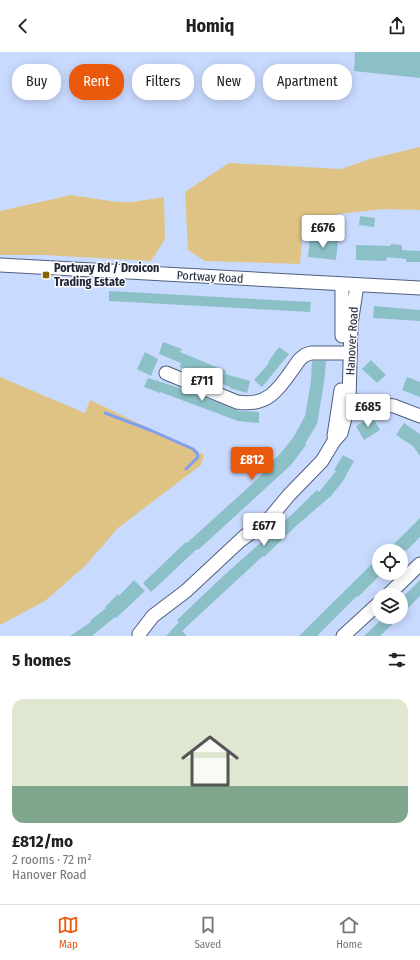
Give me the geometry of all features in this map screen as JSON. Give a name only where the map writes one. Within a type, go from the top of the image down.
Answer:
[{"type":"street","name":"Portway Road","points":[[0,266],[420,288]]},
{"type":"street","name":"Hanover Road","points":[[342,284],[346,353]]},
{"type":"street","name":"Hanover Road","points":[[138,635],[163,618],[186,592],[241,540],[270,519],[289,495],[322,461],[334,441],[341,433],[345,418],[342,382],[357,285]]},
{"type":"street","points":[[166,373],[237,402],[248,404],[267,399],[275,393],[300,359],[305,355],[311,353],[346,353]]},
{"type":"street","points":[[344,400],[394,406],[420,416]]},
{"type":"street","points":[[395,588],[420,564]]},
{"type":"street","points":[[343,636],[372,609]]},
{"type":"shaded area","points":[[420,147],[420,210],[383,209],[304,218],[300,264],[205,261],[188,250],[185,192],[229,163],[341,169],[370,159]]},
{"type":"shaded area","points":[[71,195],[117,202],[133,202],[164,197],[165,239],[151,261],[43,255],[0,255],[0,211]]},
{"type":"shaded area","points":[[0,377],[85,413],[90,400],[204,455],[201,465],[118,528],[85,566],[45,601],[0,625]]},
{"type":"building","points":[[355,52],[420,52],[420,78],[354,71]]},
{"type":"building","points":[[360,216],[375,218],[374,227],[359,225]]},
{"type":"building","points":[[310,238],[338,240],[336,260],[308,257]]},
{"type":"building","points":[[391,244],[402,245],[402,250],[420,251],[420,262],[406,262],[406,259],[387,257],[386,261],[356,260],[356,245],[390,246]]},
{"type":"building","points":[[109,291],[311,302],[310,312],[109,301]]},
{"type":"building","points":[[374,306],[420,310],[420,321],[373,318]]},
{"type":"building","points":[[163,342],[182,349],[180,352],[226,371],[225,374],[250,381],[247,393],[230,388],[180,367],[181,363],[159,354]]},
{"type":"building","points":[[279,347],[289,354],[262,387],[254,380],[269,363],[268,362]]},
{"type":"building","points":[[145,352],[158,359],[151,376],[137,369]]},
{"type":"building","points":[[371,360],[386,375],[377,383],[362,369]]},
{"type":"building","points":[[312,361],[326,361],[317,424],[305,444],[306,445],[291,465],[151,592],[143,583],[186,542],[187,543],[253,483],[269,467],[267,465],[279,455],[293,438],[305,416],[311,381]]},
{"type":"building","points":[[407,377],[420,382],[420,397],[402,390]]},
{"type":"building","points":[[148,378],[186,390],[239,411],[259,412],[259,423],[238,421],[144,387]]},
{"type":"building","points":[[372,416],[380,430],[364,440],[356,426]]},
{"type":"building","points":[[404,423],[420,434],[420,456],[413,446],[396,435]]},
{"type":"building","points":[[343,455],[354,461],[343,481],[331,496],[296,526],[182,631],[187,636],[166,636],[179,622],[177,620],[221,578],[285,521],[317,490],[319,492],[336,471],[334,470]]},
{"type":"building","points":[[420,518],[420,537],[408,549],[408,544],[394,544]]},
{"type":"building","points":[[372,564],[372,580],[375,580],[358,597],[357,596],[317,636],[299,636]]},
{"type":"building","points":[[134,580],[145,591],[116,618],[115,617],[92,636],[70,636],[91,622],[90,621],[106,608],[105,607],[118,594],[119,596]]},
{"type":"building","points":[[420,580],[420,596],[408,608],[408,592]]},
{"type":"building","points":[[377,624],[393,624],[380,636],[364,636]]},
{"type":"waterway","points":[[105,413],[150,430],[193,449],[197,453],[198,457],[186,469]]},
{"type":"place","name":"Portway Rd / Droicon Trading Estate","points":[[46,275]]}]
